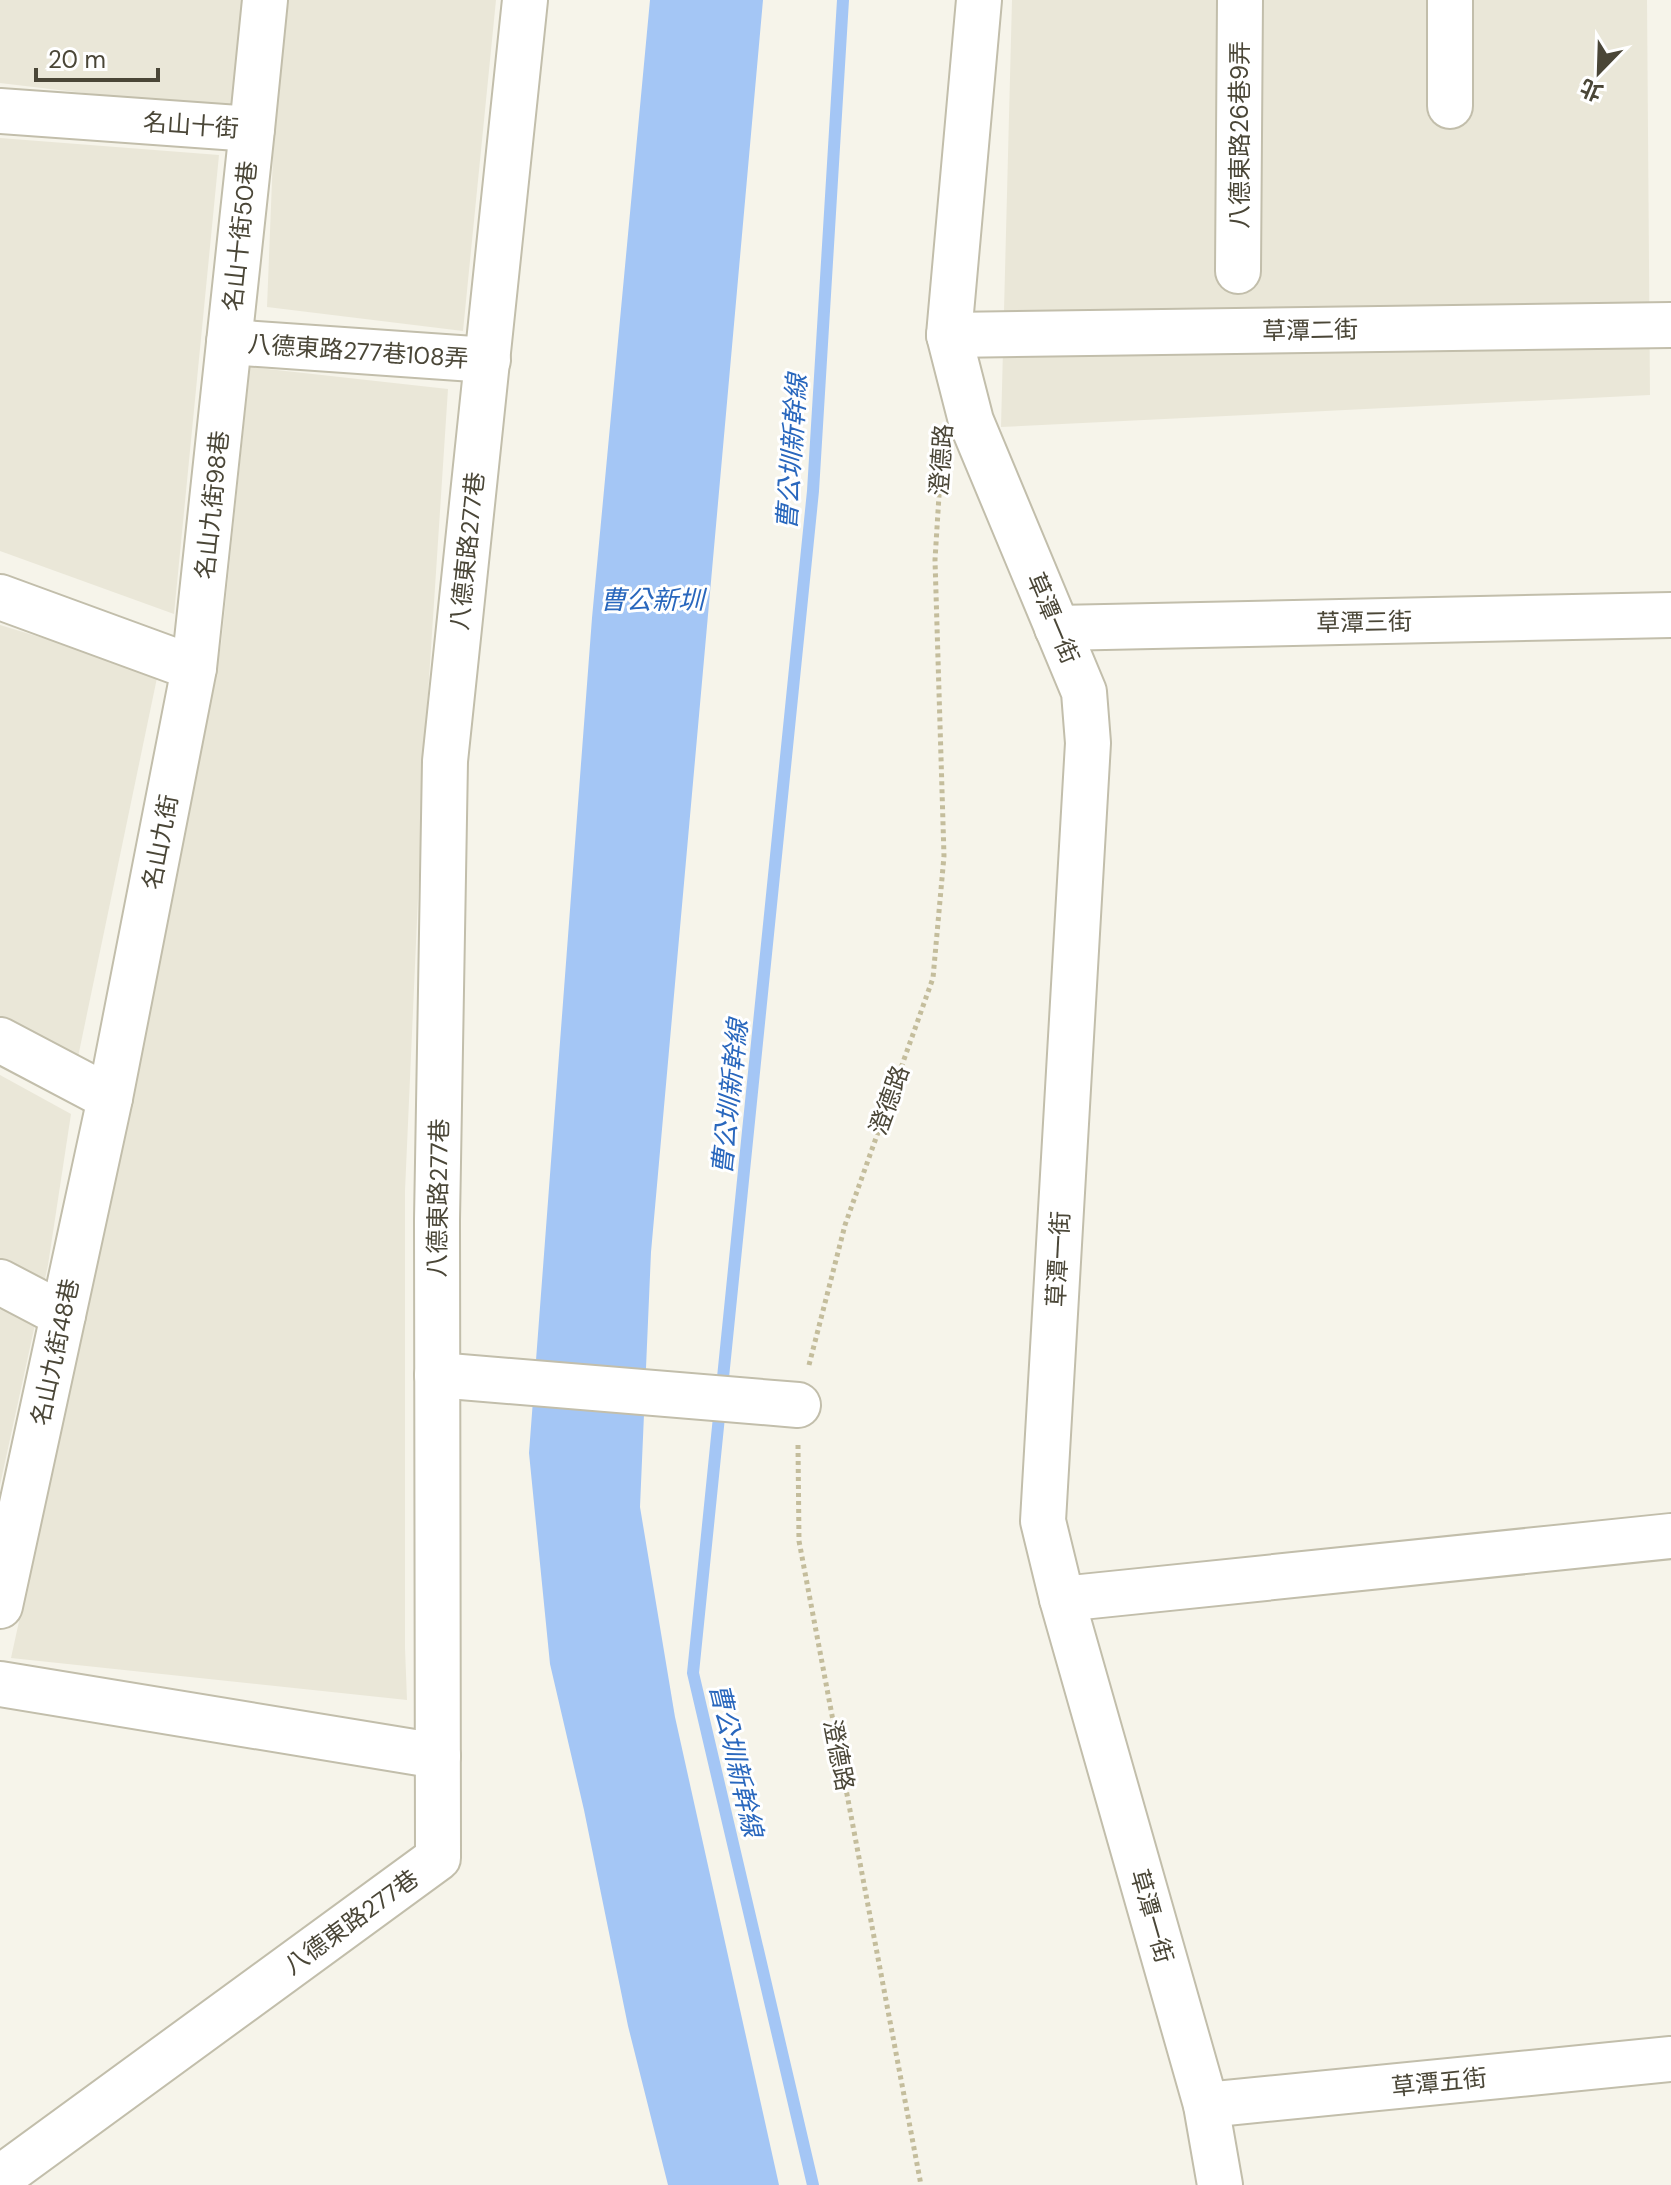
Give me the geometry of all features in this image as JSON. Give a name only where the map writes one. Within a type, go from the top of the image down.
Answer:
[{"type":"street","name":"名山十街","points":[[0,111],[252,129],[265,0]]},
{"type":"street","name":"八德東路277巷","points":[[0,2178],[438,1858],[437,1204],[445,761],[525,0]]},
{"type":"street","points":[[949,335],[979,0]]},
{"type":"street","name":"八德東路26巷9弄","points":[[1238,271],[1240,0]]},
{"type":"street","points":[[1450,0],[1450,106]]},
{"type":"street","name":"名山十街50巷","points":[[229,342],[252,129]]},
{"type":"street","name":"草潭二街","points":[[949,335],[1671,325]]},
{"type":"street","name":"草潭一街","points":[[949,335],[971,421],[1084,692],[1088,743],[1043,1521],[1062,1599],[1206,2105],[1220,2185]]},
{"type":"street","name":"八德東路277巷108弄","points":[[229,342],[488,360]]},
{"type":"street","name":"名山九街98巷","points":[[194,668],[229,342]]},
{"type":"street","points":[[0,597],[194,668]]},
{"type":"street","name":"草潭三街","points":[[1057,628],[1671,615]]},
{"type":"street","name":"名山九街","points":[[110,1098],[194,668]]},
{"type":"street","points":[[0,1040],[110,1098]]},
{"type":"street","name":"名山九街48巷","points":[[0,1606],[110,1098]]},
{"type":"street","points":[[0,1282],[63,1315]]},
{"type":"street","points":[[437,1375],[798,1405]]},
{"type":"street","points":[[1062,1599],[1671,1536]]},
{"type":"street","points":[[0,1684],[438,1756]]},
{"type":"street","name":"草潭五街","points":[[1206,2105],[1671,2059]]},
{"type":"path","name":"澄德路","points":[[921,2185],[799,1541],[798,1405],[845,1225],[933,978],[944,856],[935,560],[941,455]]},
{"type":"shaded area","points":[[0,0],[247,0],[235,111],[0,83]]},
{"type":"shaded area","points":[[289,0],[496,0],[463,331],[267,307],[275,106]]},
{"type":"shaded area","points":[[1012,0],[1647,0],[1650,395],[1001,427]]},
{"type":"shaded area","points":[[0,138],[219,155],[174,614],[0,551]]},
{"type":"shaded area","points":[[250,367],[448,389],[425,740],[405,1191],[407,1700],[11,1658],[138,1075],[221,645]]},
{"type":"shaded area","points":[[0,625],[158,673],[78,1057],[0,1016]]},
{"type":"shaded area","points":[[0,1075],[71,1114],[48,1265],[0,1485]]},
{"type":"water","name":"曹公新圳","points":[[650,0],[763,0],[651,1252],[640,1507],[675,1717],[779,2185],[668,2185],[628,2026],[584,1810],[550,1664],[529,1453],[592,618]]},
{"type":"waterway","name":"曹公圳新幹線","points":[[813,2185],[693,1673],[813,491],[843,0]]}]
